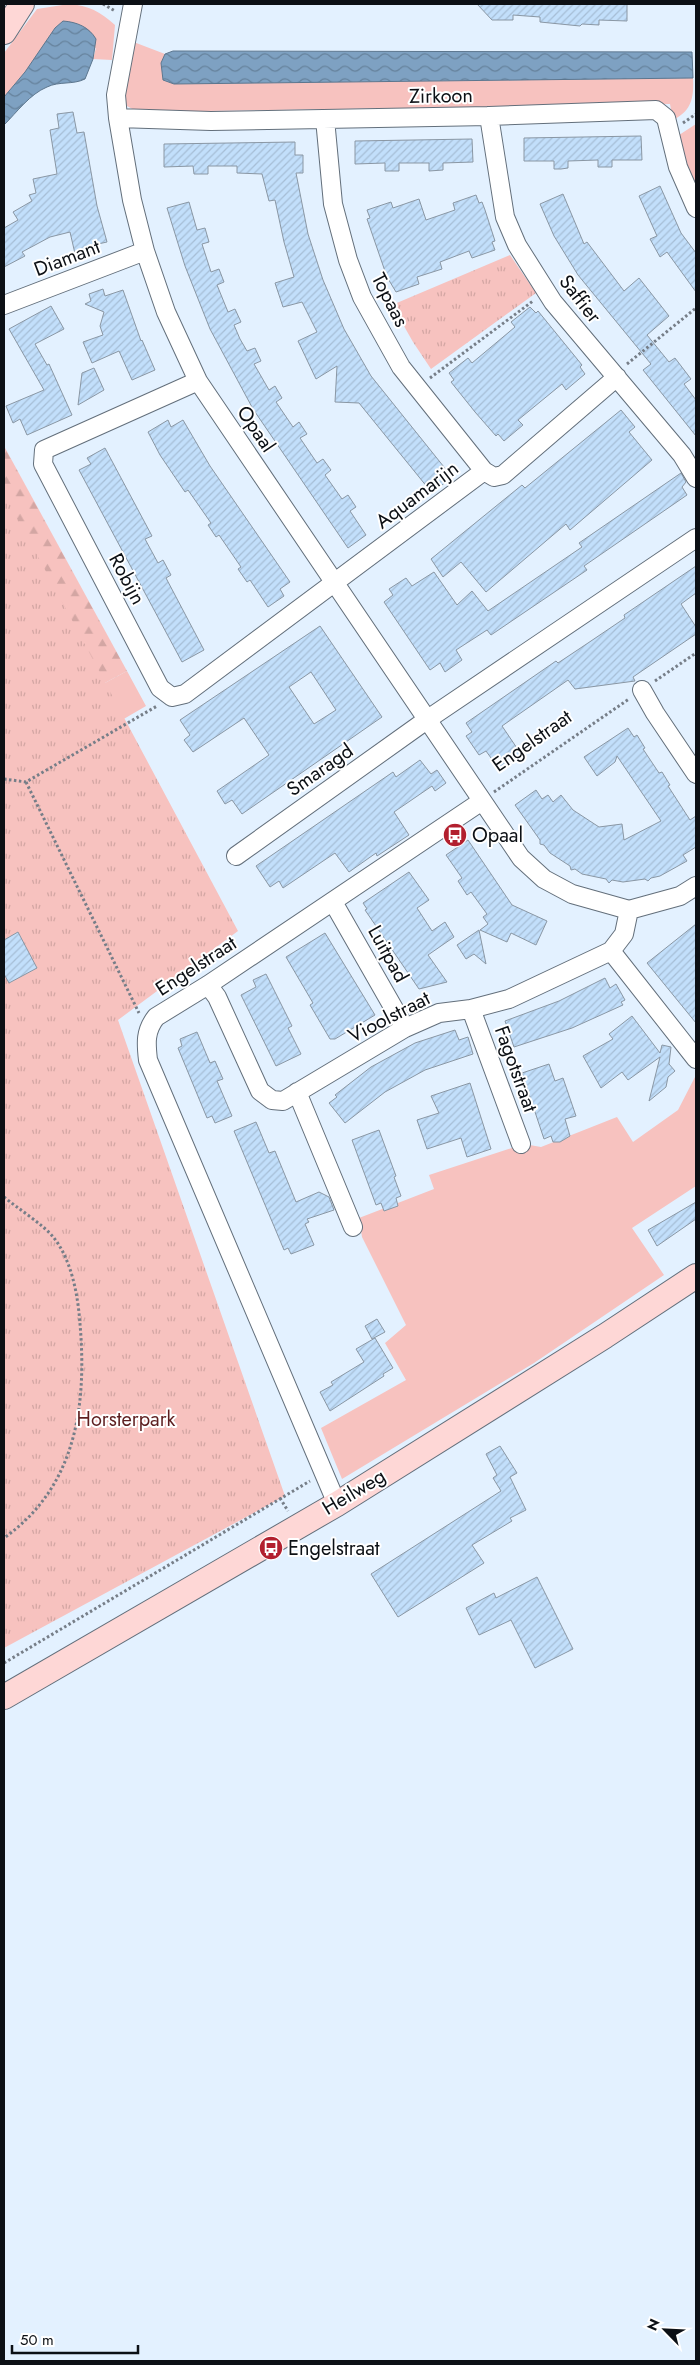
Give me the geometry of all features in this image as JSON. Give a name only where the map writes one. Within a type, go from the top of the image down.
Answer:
[{"type":"street","points":[[4,32],[22,4]]},
{"type":"street","name":"Opaal","points":[[133,4],[126,33],[116,95],[132,200],[145,251],[166,312],[198,381],[521,858],[544,879],[572,894],[629,910]]},
{"type":"street","name":"Zirkoon","points":[[118,118],[210,121],[489,116],[656,110],[666,118],[678,168],[696,208]]},
{"type":"street","name":"Saffier","points":[[489,116],[505,217],[517,245],[553,302],[682,455],[696,478]]},
{"type":"street","name":"Topaas","points":[[325,119],[333,204],[348,260],[362,297],[401,367],[484,471]]},
{"type":"street","name":"Diamant","points":[[4,305],[145,251]]},
{"type":"street","name":"Aquamarijn","points":[[334,584],[484,471],[494,477],[504,475],[617,377]]},
{"type":"street","name":"Robijn","points":[[172,697],[160,688],[42,464],[44,450],[198,381]]},
{"type":"street","points":[[428,719],[696,538]]},
{"type":"street","points":[[172,697],[185,694],[334,584]]},
{"type":"street","points":[[642,690],[655,713],[696,774]]},
{"type":"street","name":"Smaragd","points":[[236,856],[428,719]]},
{"type":"street","name":"Engelstraat","points":[[337,1504],[148,1060],[146,1038],[150,1025],[156,1017],[213,991],[333,902],[482,801]]},
{"type":"street","points":[[696,886],[680,896],[629,910],[624,934],[611,951],[696,1059]]},
{"type":"street","name":"Luitpad","points":[[333,902],[405,1028]]},
{"type":"street","name":"Vioolstraat","points":[[213,991],[260,1091],[272,1100],[283,1101],[405,1028],[439,1013],[472,1009],[510,999],[611,951]]},
{"type":"street","name":"Fagotstraat","points":[[472,1009],[521,1144]]},
{"type":"street","points":[[296,1092],[353,1227]]},
{"type":"street","name":"Heilweg","points":[[4,1697],[337,1504],[605,1336],[696,1276]]},
{"type":"path","points":[[417,387],[546,291]]},
{"type":"path","points":[[617,377],[619,370],[696,308]]},
{"type":"path","name":"Engelstraat","points":[[482,801],[696,653]]},
{"type":"path","points":[[4,779],[26,782],[172,697]]},
{"type":"path","points":[[26,782],[140,1015],[150,1025]]},
{"type":"path","points":[[4,1197],[54,1237],[64,1256],[78,1302],[83,1376],[79,1416],[67,1456],[56,1481],[40,1506],[4,1538]]},
{"type":"path","name":"Heilweg","points":[[4,1662],[324,1473]]},
{"type":"green space","points":[[69,4],[94,10],[105,16],[115,25],[112,60],[93,59],[96,48],[25,72],[4,97],[4,53],[37,9]]},
{"type":"green space","points":[[131,41],[165,54],[161,63],[163,80],[174,84],[693,78],[693,91],[688,108],[673,120],[670,104],[138,112],[125,105],[124,79]]},
{"type":"green space","points":[[696,124],[696,196],[676,137]]},
{"type":"green space","points":[[510,255],[536,293],[431,369],[392,305]]},
{"type":"green space","points":[[4,446],[127,671],[31,723],[4,726]]},
{"type":"green space","name":"Horsterpark","points":[[4,493],[238,931],[118,1020],[285,1496],[4,1648]]},
{"type":"green space","points":[[127,671],[146,706],[26,776],[4,726],[31,723]]},
{"type":"green space","points":[[696,1075],[696,1186],[632,1228],[664,1275],[534,1363],[342,1479],[321,1428],[406,1380],[385,1343],[406,1325],[362,1237],[359,1218],[434,1189],[429,1175],[524,1144],[541,1147],[617,1117],[633,1142],[678,1110]]},
{"type":"water","points":[[63,21],[82,26],[90,31],[96,39],[93,59],[85,79],[52,85],[41,90],[29,99],[4,125],[4,97],[25,72],[55,28]]},
{"type":"water","points":[[173,51],[692,52],[693,78],[174,84],[163,80],[161,63],[165,54]]},
{"type":"building","points":[[477,4],[627,4],[627,21],[599,20],[599,25],[582,24],[580,26],[540,22],[540,17],[513,15],[513,20],[492,20]]},
{"type":"building","points":[[73,112],[77,133],[84,132],[97,206],[107,242],[89,246],[91,254],[76,258],[70,232],[50,237],[22,252],[25,256],[4,267],[4,228],[18,220],[13,212],[32,201],[29,195],[36,193],[33,179],[57,174],[50,130],[59,128],[57,114]]},
{"type":"building","points":[[641,136],[642,160],[612,160],[612,167],[598,167],[598,160],[568,161],[568,168],[561,169],[554,169],[554,161],[524,161],[524,138]]},
{"type":"building","points":[[472,139],[473,162],[443,163],[443,170],[429,171],[429,163],[399,163],[399,171],[385,171],[385,163],[355,164],[355,141]]},
{"type":"building","points":[[295,142],[295,155],[303,155],[303,173],[296,173],[308,234],[323,280],[344,329],[371,376],[452,477],[432,493],[359,403],[335,402],[337,366],[316,379],[298,341],[317,332],[302,302],[283,307],[275,283],[294,277],[275,200],[269,201],[262,174],[237,173],[237,166],[208,166],[208,174],[194,174],[193,166],[164,167],[164,144]]},
{"type":"building","points":[[660,186],[681,233],[696,253],[696,292],[667,252],[660,257],[650,239],[657,236],[639,196]]},
{"type":"building","points":[[563,194],[584,244],[587,242],[624,291],[639,278],[669,316],[647,335],[669,362],[675,358],[691,379],[684,384],[696,400],[696,436],[643,370],[651,364],[578,275],[554,236],[540,204]]},
{"type":"building","points":[[476,195],[479,203],[482,202],[485,210],[495,241],[492,242],[495,250],[472,258],[469,251],[440,262],[442,269],[417,277],[419,284],[396,292],[387,277],[367,219],[370,218],[367,210],[391,202],[393,208],[419,199],[426,220],[455,210],[453,203]]},
{"type":"building","points":[[189,202],[197,230],[205,228],[209,242],[202,244],[211,272],[219,269],[224,282],[217,285],[228,312],[235,309],[241,322],[234,325],[240,339],[247,351],[255,348],[261,361],[254,364],[269,390],[275,386],[282,398],[276,402],[293,427],[299,422],[307,434],[300,438],[317,463],[323,459],[331,470],[325,475],[342,499],[348,495],[356,507],[350,511],[366,535],[348,548],[253,409],[210,329],[185,266],[167,208]]},
{"type":"building","points":[[103,289],[105,296],[123,290],[141,341],[155,370],[132,380],[119,351],[92,363],[83,342],[103,335],[100,326],[104,312],[85,304],[91,301],[89,294]]},
{"type":"building","points":[[51,306],[64,329],[35,344],[47,365],[49,364],[72,415],[27,435],[20,419],[13,423],[6,406],[44,390],[9,329]]},
{"type":"building","points":[[530,307],[536,313],[538,311],[582,365],[580,367],[585,374],[566,390],[562,384],[518,420],[523,425],[504,441],[498,434],[496,436],[475,412],[451,382],[454,380],[449,373],[468,358],[472,363],[515,327],[511,322]]},
{"type":"building","points":[[94,368],[104,390],[78,405],[82,373]]},
{"type":"building","points":[[621,410],[635,427],[629,432],[652,460],[570,530],[566,524],[486,592],[461,562],[443,577],[431,559],[522,485],[525,488]]},
{"type":"building","points":[[168,420],[171,427],[183,420],[210,466],[290,582],[280,589],[284,596],[268,607],[250,580],[247,582],[238,569],[241,567],[219,535],[216,537],[208,525],[211,523],[188,490],[185,492],[160,455],[148,432]]},
{"type":"building","points":[[105,448],[152,536],[145,539],[158,563],[163,560],[171,575],[166,578],[204,650],[182,662],[79,470],[91,464],[87,458]]},
{"type":"building","points":[[681,473],[686,482],[682,487],[687,495],[584,566],[587,570],[491,635],[487,630],[456,650],[462,660],[445,672],[440,663],[430,670],[384,602],[393,595],[389,589],[406,578],[412,586],[434,572],[457,605],[472,591],[488,611],[582,547],[579,543]]},
{"type":"building","points":[[696,566],[696,593],[681,604],[696,627],[696,634],[633,677],[635,681],[575,689],[568,680],[502,726],[521,754],[499,769],[486,751],[479,755],[466,736],[472,732],[466,723],[556,661],[558,663],[625,618],[624,615]]},
{"type":"building","points":[[320,626],[382,717],[242,814],[232,800],[225,804],[217,791],[269,755],[244,718],[193,752],[184,740],[190,735],[180,720]],"holes":[[[311,672],[336,710],[314,724],[289,687]]]},
{"type":"building","points":[[628,728],[634,737],[637,735],[645,748],[643,749],[659,773],[662,772],[670,785],[668,786],[690,820],[696,816],[696,847],[683,855],[687,861],[648,881],[645,879],[623,882],[612,880],[609,883],[606,879],[582,874],[575,869],[571,870],[570,866],[550,853],[544,845],[540,844],[540,840],[515,805],[536,790],[542,799],[548,795],[553,802],[561,795],[573,810],[599,827],[622,824],[624,840],[661,821],[617,756],[615,762],[597,776],[584,757]]},
{"type":"building","points":[[420,760],[431,774],[437,770],[446,783],[435,791],[432,786],[394,812],[409,835],[377,856],[376,853],[349,872],[335,853],[283,888],[279,881],[270,887],[256,866],[393,772],[396,777]]},
{"type":"building","points":[[468,840],[512,905],[547,921],[536,945],[511,933],[507,942],[480,930],[488,924],[483,917],[487,914],[471,892],[467,895],[458,881],[462,878],[446,855]]},
{"type":"building","points":[[409,872],[429,900],[417,908],[432,931],[445,922],[454,937],[428,955],[447,982],[419,989],[365,910],[367,909],[363,903]]},
{"type":"building","points":[[696,924],[696,1023],[647,963]]},
{"type":"building","points":[[479,930],[486,964],[474,954],[466,959],[457,945]]},
{"type":"building","points":[[18,932],[37,968],[9,983],[4,974],[4,940]]},
{"type":"building","points":[[325,933],[375,1015],[335,1039],[330,1039],[310,1005],[313,1003],[286,957]]},
{"type":"building","points":[[266,974],[292,1026],[288,1028],[301,1054],[276,1066],[241,995],[256,987],[253,980]]},
{"type":"building","points":[[605,978],[610,988],[616,984],[625,1000],[621,1002],[623,1005],[572,1028],[514,1047],[505,1021],[559,1001]]},
{"type":"building","points":[[632,1016],[660,1053],[662,1045],[671,1047],[669,1064],[675,1071],[668,1077],[666,1087],[649,1101],[660,1057],[628,1080],[622,1072],[601,1088],[583,1056],[613,1039],[609,1034]]},
{"type":"building","points":[[455,1030],[459,1040],[468,1037],[473,1054],[425,1070],[385,1092],[345,1123],[329,1103],[337,1097],[335,1095],[371,1067],[415,1043]]},
{"type":"building","points":[[197,1032],[210,1063],[215,1061],[223,1079],[217,1081],[232,1116],[215,1123],[212,1116],[207,1118],[178,1048],[182,1046],[180,1039]]},
{"type":"building","points":[[549,1064],[555,1081],[563,1078],[576,1116],[565,1119],[570,1136],[560,1142],[553,1142],[551,1136],[544,1139],[522,1073]]},
{"type":"building","points":[[470,1083],[491,1149],[467,1157],[461,1138],[427,1149],[417,1120],[439,1113],[431,1096]]},
{"type":"building","points":[[256,1122],[269,1153],[275,1151],[296,1202],[319,1192],[329,1197],[334,1210],[307,1219],[309,1222],[305,1224],[314,1245],[291,1254],[288,1248],[284,1250],[234,1131]]},
{"type":"building","points":[[379,1130],[396,1176],[394,1177],[401,1196],[396,1198],[398,1206],[384,1211],[381,1203],[376,1205],[352,1140]]},
{"type":"building","points":[[696,1202],[696,1219],[657,1246],[648,1230]]},
{"type":"building","points":[[377,1319],[385,1332],[372,1339],[365,1326]]},
{"type":"building","points":[[375,1338],[393,1368],[383,1374],[384,1376],[330,1411],[320,1392],[333,1385],[331,1382],[364,1362],[356,1349]]},
{"type":"building","points":[[500,1446],[517,1473],[510,1477],[526,1510],[510,1518],[512,1521],[472,1545],[484,1563],[398,1617],[371,1574],[501,1491],[493,1478],[497,1475],[486,1454]]},
{"type":"building","points":[[537,1577],[573,1649],[535,1668],[511,1620],[479,1635],[466,1608],[494,1593],[496,1598]]},
{"type":"place","name":"Opaal","points":[[455,835]]},
{"type":"place","name":"Engelstraat","points":[[271,1548]]}]
